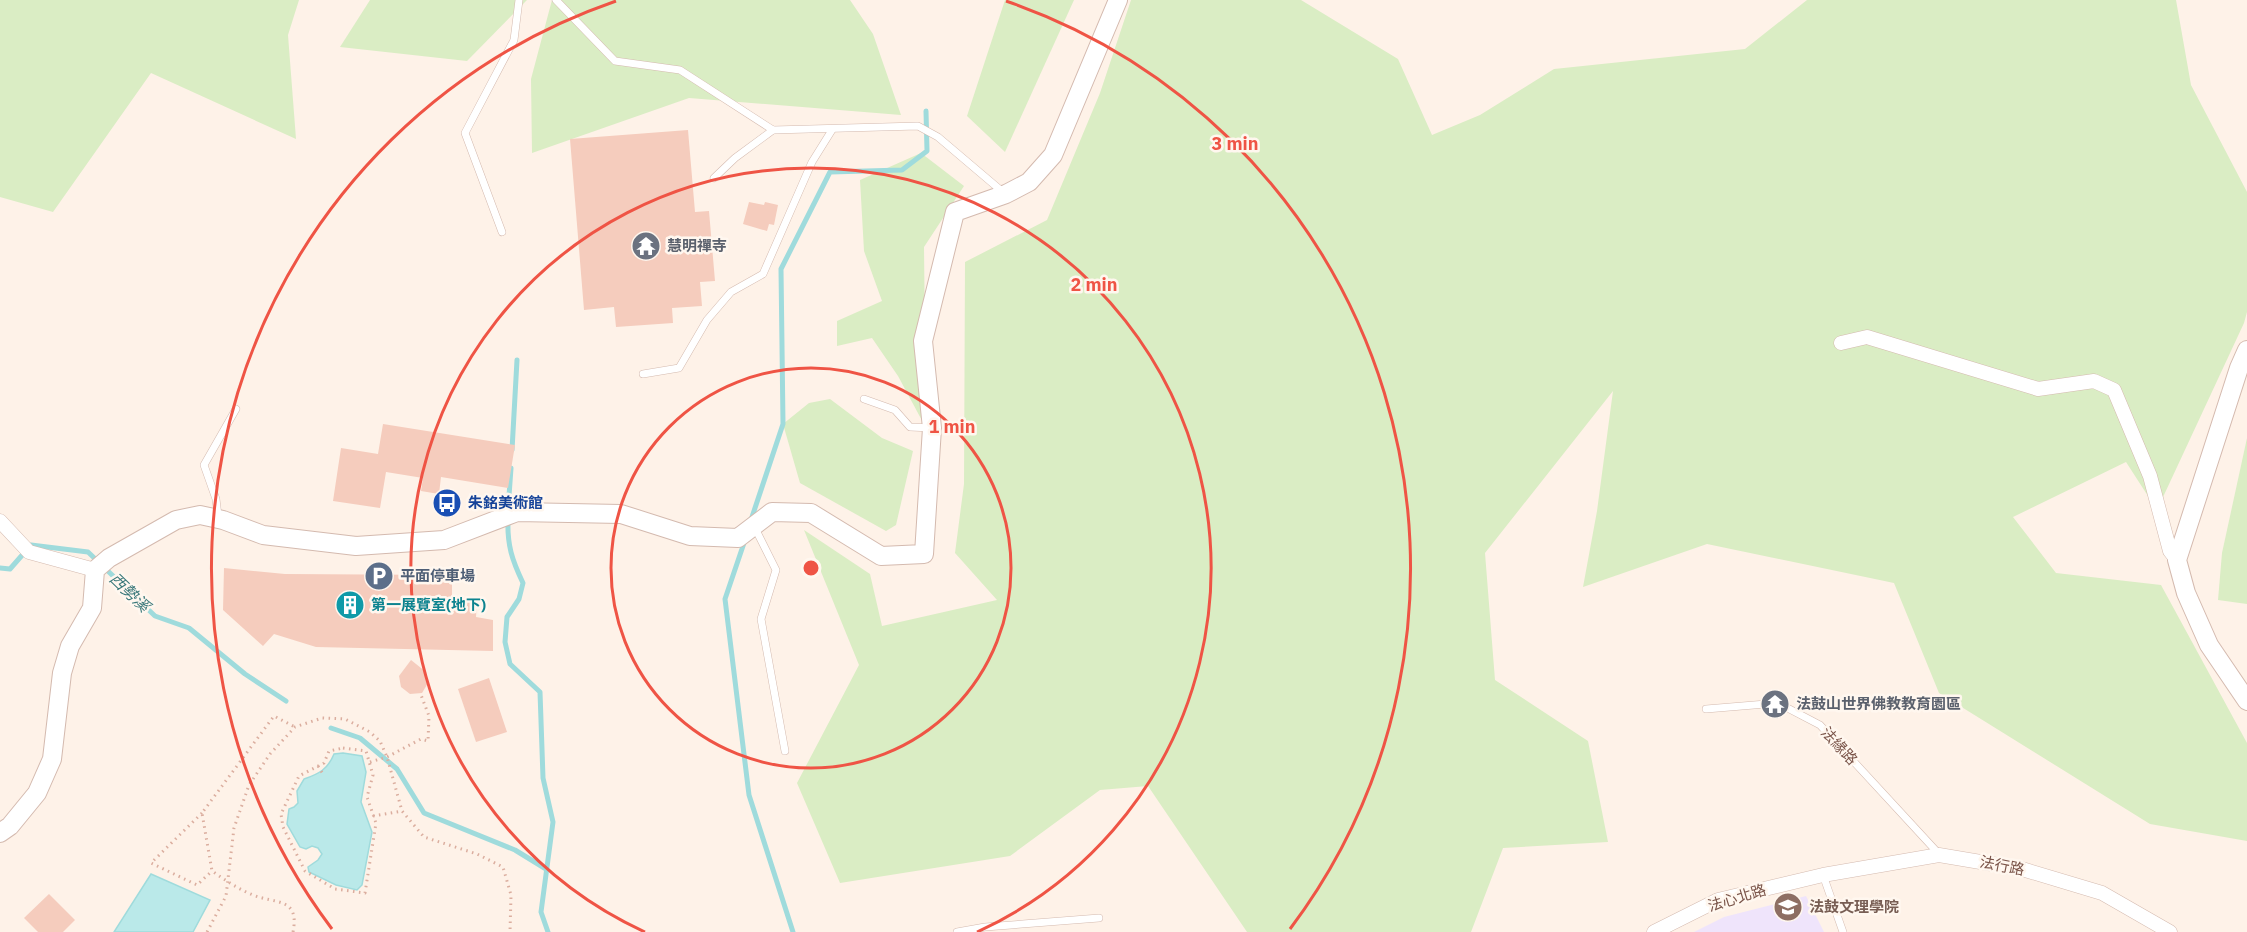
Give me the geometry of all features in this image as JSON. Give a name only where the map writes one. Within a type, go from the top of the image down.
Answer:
[{"type":"street","points":[[0,833],[10,826],[37,793],[52,759],[62,673],[70,646],[92,608],[95,570],[117,552],[176,520],[200,515],[218,519],[263,536],[356,546],[444,540],[517,512],[621,514],[690,537],[738,538],[772,512],[811,513],[881,556],[924,554],[932,428],[923,341],[955,213],[1006,194],[1029,182],[1053,155],[1118,0]]},
{"type":"street","points":[[1841,343],[1867,337],[2038,389],[2094,381],[2114,390],[2150,476],[2170,551],[2177,560],[2186,593],[2209,645],[2244,692]]},
{"type":"street","points":[[2177,560],[2239,368],[2247,350]]},
{"type":"street","points":[[0,521],[29,552],[95,570]]},
{"type":"street","name":"法行路","points":[[1823,875],[1940,855],[2022,869],[2102,893],[2170,932]]},
{"type":"street","name":"法心北路","points":[[1654,932],[1718,900],[1823,875]]},
{"type":"lane","points":[[502,232],[465,133],[514,40],[519,0]]},
{"type":"lane","points":[[556,0],[615,62],[680,70],[773,130],[918,126],[938,137],[1006,194]]},
{"type":"lane","points":[[714,178],[735,158],[773,130]]},
{"type":"lane","points":[[643,374],[679,369],[707,320],[731,292],[763,274],[812,162],[832,130]]},
{"type":"lane","points":[[864,399],[895,410],[910,427],[932,428]]},
{"type":"lane","points":[[218,519],[216,499],[204,465],[236,409]]},
{"type":"lane","points":[[754,526],[776,570],[761,620],[785,751]]},
{"type":"lane","name":"法緣路","points":[[1706,709],[1778,703],[1820,725],[1940,855]]},
{"type":"lane","points":[[1823,875],[1843,932]]},
{"type":"lane","points":[[957,932],[985,927],[1099,918]]},
{"type":"path","points":[[370,762],[387,757],[421,740],[428,741],[429,716],[421,695]]},
{"type":"path","points":[[212,871],[197,885],[151,863],[202,813],[273,716],[295,728]]},
{"type":"path","points":[[207,932],[226,896],[234,828],[249,786],[270,754],[295,728],[322,718],[345,719],[370,732],[380,741],[387,757],[402,811],[424,837],[477,854],[502,867],[511,895],[510,932]]},
{"type":"path","points":[[343,748],[366,751],[372,774],[368,797],[376,823],[365,893],[335,888],[305,871],[283,827],[281,814],[299,776],[318,766],[324,763],[329,751],[343,748]]},
{"type":"path","points":[[318,766],[323,774]]},
{"type":"path","points":[[373,816],[402,811]]},
{"type":"path","points":[[202,813],[212,871],[254,896],[284,902],[292,910],[295,921],[293,932]]},
{"type":"shaded area","name":"法鼓文理學院","points":[[1806,896],[1824,932],[1694,932],[1724,917]]},
{"type":"green space","points":[[0,0],[299,0],[288,35],[296,139],[151,73],[53,212],[0,197]]},
{"type":"green space","points":[[370,0],[527,0],[467,61],[340,47]]},
{"type":"green space","points":[[552,0],[850,0],[873,34],[901,115],[689,98],[532,153],[531,79]]},
{"type":"green space","points":[[1005,0],[1074,0],[1005,152],[967,116]]},
{"type":"green space","points":[[1131,0],[1301,0],[1398,59],[1432,135],[1480,115],[1554,69],[1745,49],[1807,0],[2176,0],[2191,85],[2247,192],[2247,312],[2244,323],[2157,510],[2126,462],[2013,517],[2056,573],[2161,585],[2247,743],[2247,841],[2150,824],[1939,693],[1894,583],[1707,544],[1583,587],[1597,511],[1613,391],[1485,553],[1495,680],[1588,741],[1608,842],[1503,848],[1471,932],[1247,932],[1148,786],[1100,790],[1010,856],[840,883],[797,783],[859,665],[804,530],[870,574],[882,626],[997,600],[955,553],[964,484],[965,262],[1047,220],[1100,93]]},
{"type":"green space","points":[[921,153],[964,186],[924,247],[926,428],[898,376],[872,338],[837,346],[837,321],[882,301],[864,251],[860,180]]},
{"type":"green space","points":[[830,399],[882,438],[913,451],[896,525],[886,531],[800,483],[783,424],[809,403]]},
{"type":"green space","points":[[2247,438],[2247,604],[2218,600],[2222,553]]},
{"type":"water","points":[[334,754],[362,756],[366,772],[361,802],[372,832],[362,885],[357,890],[336,885],[309,872],[308,867],[322,854],[318,848],[312,846],[306,849],[300,847],[287,824],[289,809],[298,803],[297,791],[304,779],[322,770],[329,764]]},
{"type":"water","points":[[151,874],[210,900],[193,932],[114,932]]},
{"type":"building","name":"慧明禪寺","points":[[688,130],[695,212],[709,211],[715,281],[700,282],[702,306],[672,308],[673,323],[616,327],[614,307],[584,310],[570,139]]},
{"type":"building","points":[[749,202],[778,205],[774,225],[769,224],[767,231],[743,224]]},
{"type":"building","points":[[383,424],[515,445],[508,488],[441,477],[439,494],[421,491],[423,478],[386,472],[380,508],[333,501],[341,448],[378,454]]},
{"type":"building","name":"第一展覽室(地下)","points":[[224,568],[285,574],[452,575],[452,596],[477,599],[476,617],[493,620],[493,651],[316,647],[274,634],[263,646],[223,610]]},
{"type":"building","points":[[411,660],[426,672],[428,683],[422,693],[410,694],[401,687],[399,676]]},
{"type":"building","points":[[489,678],[507,732],[476,742],[458,689]]},
{"type":"building","points":[[49,894],[75,920],[63,932],[38,932],[24,918]]},
{"type":"waterway","points":[[751,520],[783,424],[781,269],[830,172],[902,170],[927,151],[926,111]]},
{"type":"waterway","points":[[512,450],[517,360]]},
{"type":"waterway","points":[[508,510],[511,468]]},
{"type":"waterway","points":[[508,519],[511,552],[523,583],[519,599],[507,617],[505,642],[510,664],[540,692],[543,778],[553,822],[541,912],[548,932]]},
{"type":"waterway","points":[[745,540],[725,599],[749,795],[793,932]]},
{"type":"waterway","name":"西勢溪","points":[[0,568],[10,569],[31,545],[88,552],[155,616],[189,628],[245,674],[286,701]]},
{"type":"waterway","name":"西勢溪","points":[[331,728],[360,738],[397,769],[424,813],[515,850],[546,869]]},
{"type":"place","name":"慧明禪寺","points":[[646,246]]},
{"type":"place","name":"朱銘美術館","points":[[447,503]]},
{"type":"place","name":"平面停車場","points":[[379,576]]},
{"type":"place","name":"第一展覽室(地下)","points":[[350,605]]},
{"type":"place","name":"法鼓山世界佛教教育園區","points":[[1775,704]]},
{"type":"place","name":"法鼓文理學院","points":[[1788,907]]}]
